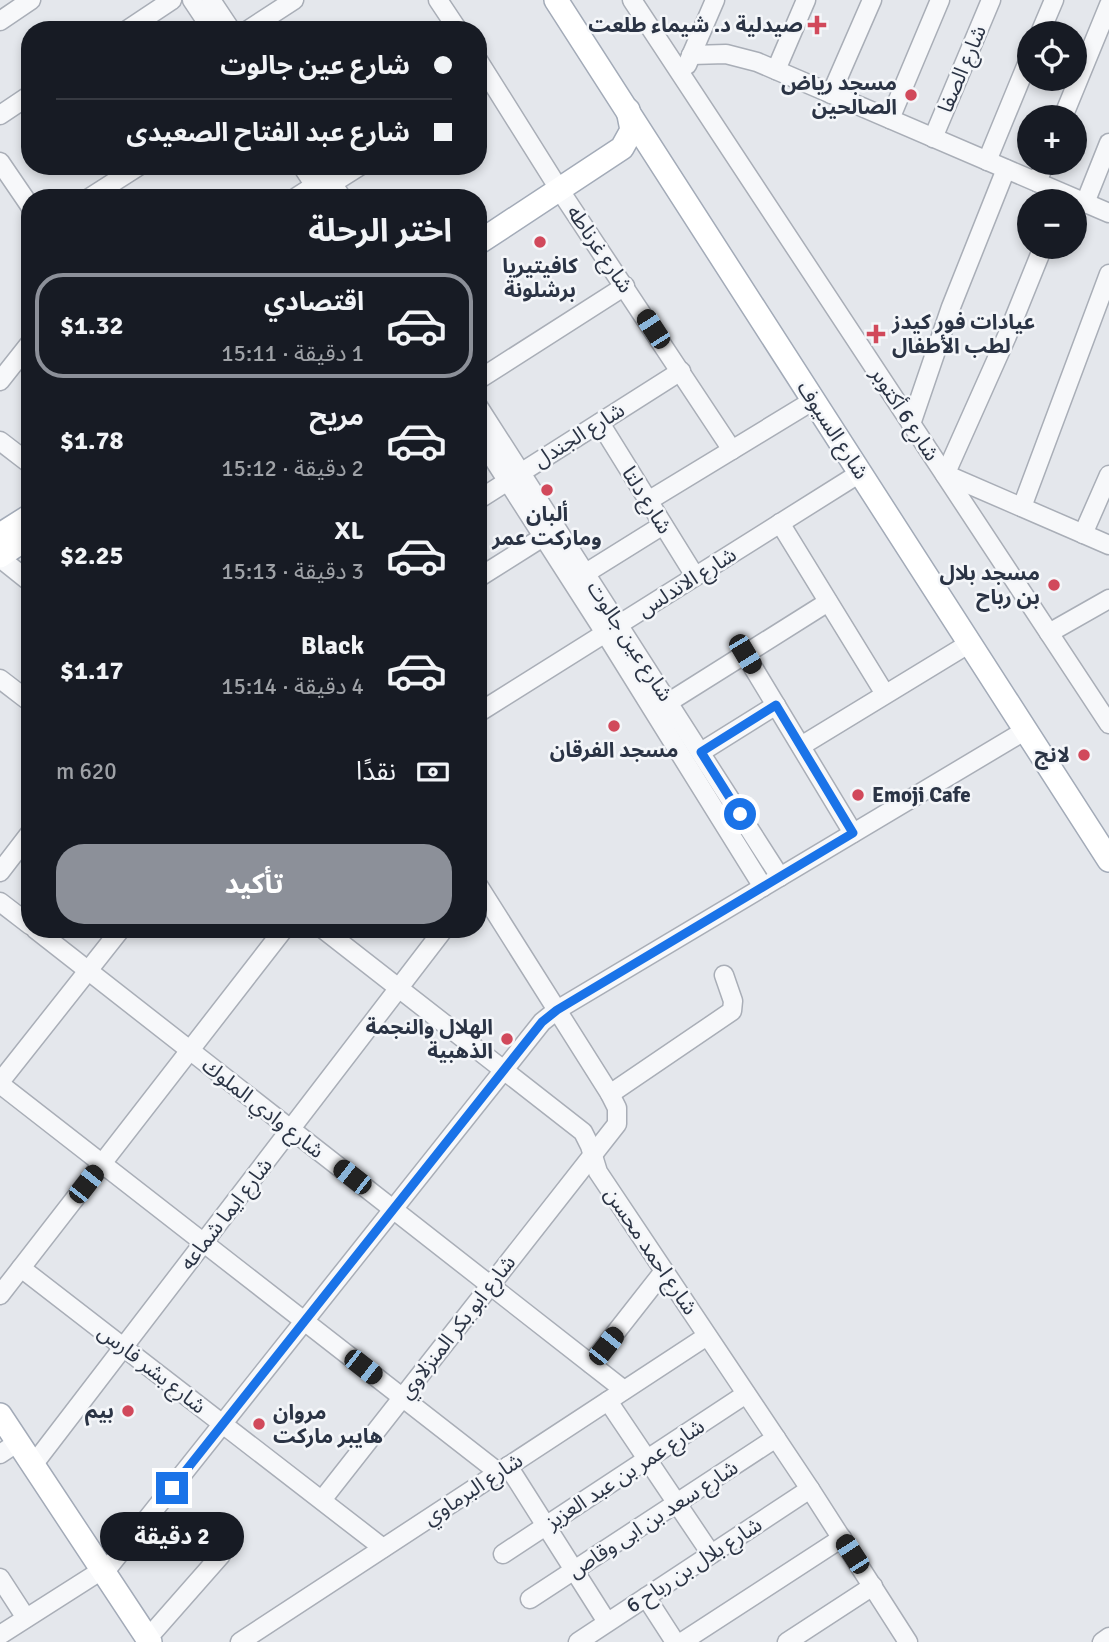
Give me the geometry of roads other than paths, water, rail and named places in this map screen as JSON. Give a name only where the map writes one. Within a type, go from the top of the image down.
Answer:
[{"type":"main road","name":"شارع السيوف","points":[[556,0],[1109,860]]},
{"type":"main road","points":[[487,223],[622,148],[632,130],[628,110]]},
{"type":"main road","points":[[487,236],[556,185]]},
{"type":"main road","points":[[0,535],[21,522]]},
{"type":"main road","points":[[0,557],[21,543]]},
{"type":"main road","points":[[0,1415],[9,1448],[33,1465],[149,1640]]},
{"type":"street","points":[[0,21],[31,0]]},
{"type":"street","points":[[140,21],[172,0]]},
{"type":"street","points":[[192,0],[206,21]]},
{"type":"street","points":[[211,0],[225,21]]},
{"type":"street","points":[[262,21],[294,0]]},
{"type":"street","points":[[439,0],[452,21]]},
{"type":"street","name":"شارع 6 أكتوبر","points":[[632,0],[1049,633],[1102,698],[1109,723]]},
{"type":"street","points":[[682,78],[715,0]]},
{"type":"street","points":[[776,69],[806,0]]},
{"type":"street","points":[[831,93],[872,0]]},
{"type":"street","points":[[890,119],[940,0]]},
{"type":"street","name":"شارع الصفا","points":[[933,138],[991,0]]},
{"type":"street","points":[[1045,21],[1054,0]]},
{"type":"street","points":[[1068,105],[1109,5]]},
{"type":"street","points":[[691,55],[726,54],[776,69],[1048,189]]},
{"type":"street","points":[[987,161],[1017,88]]},
{"type":"street","name":"شارع غرناطه","points":[[487,91],[625,286],[732,450]]},
{"type":"street","points":[[0,115],[21,101]]},
{"type":"street","points":[[1087,198],[1109,143]]},
{"type":"street","points":[[0,164],[21,193]]},
{"type":"street","points":[[911,424],[951,307],[1006,169]]},
{"type":"street","points":[[103,189],[125,175]]},
{"type":"street","points":[[311,175],[324,189]]},
{"type":"street","points":[[329,189],[348,175]]},
{"type":"street","points":[[1037,182],[1040,175]]},
{"type":"street","points":[[1087,204],[1109,213]]},
{"type":"street","points":[[1038,259],[945,474],[1109,545]]},
{"type":"street","points":[[1022,507],[1109,274]]},
{"type":"street","points":[[487,374],[625,286]]},
{"type":"street","points":[[0,381],[21,354]]},
{"type":"street","name":"شارع الجندل","points":[[487,494],[681,371]]},
{"type":"street","points":[[648,501],[814,400]]},
{"type":"street","name":"شارع دلتا","points":[[600,423],[695,576]]},
{"type":"street","name":"شارع عين جالوت","points":[[487,424],[543,537],[669,702],[780,877]]},
{"type":"street","points":[[0,441],[21,457]]},
{"type":"street","name":"شارع عين جالوت","points":[[487,446],[586,573],[612,628],[763,887]]},
{"type":"street","name":"شارع الاندلس","points":[[487,707],[860,472]]},
{"type":"street","points":[[1083,534],[1109,475]]},
{"type":"street","points":[[780,523],[885,694]]},
{"type":"street","points":[[586,573],[663,524]]},
{"type":"street","points":[[487,572],[543,537]]},
{"type":"street","points":[[0,557],[21,574]]},
{"type":"street","points":[[1049,633],[1109,599]]},
{"type":"street","points":[[669,702],[828,601]]},
{"type":"street","points":[[801,746],[970,643]]},
{"type":"street","points":[[745,654],[853,833]]},
{"type":"street","points":[[0,679],[21,695]]},
{"type":"street","points":[[701,752],[776,705]]},
{"type":"street","points":[[0,1635],[103,1572],[542,1022],[557,1010],[1026,730]]},
{"type":"street","points":[[0,872],[21,845]]},
{"type":"street","points":[[487,899],[610,1094],[732,1011],[733,1001],[724,975]]},
{"type":"street","points":[[0,902],[21,918]]},
{"type":"street","name":"شارع وادي الملوك","points":[[46,938],[624,1390]]},
{"type":"street","points":[[114,938],[0,1083],[402,1398],[503,1469],[546,1526],[607,1622]]},
{"type":"street","points":[[0,1295],[277,938]]},
{"type":"street","name":"شارع احمد محسن","points":[[335,938],[577,1127],[587,1139],[598,1171],[842,1538],[873,1586],[901,1640]]},
{"type":"street","name":"شارع ايما شماعه","points":[[33,1465],[437,938]]},
{"type":"street","name":"شارع ابو بكر المنزلاوي","points":[[322,1500],[617,1124],[617,1108],[610,1094]]},
{"type":"street","name":"شارع بشر فارس","points":[[21,1268],[383,1548]]},
{"type":"street","points":[[591,1364],[664,1271]]},
{"type":"street","name":"شارع البرماوي","points":[[240,1642],[707,1336]]},
{"type":"street","name":"شارع عمر بن عبد العزيز","points":[[503,1554],[746,1394]]},
{"type":"street","points":[[608,1401],[711,1554]]},
{"type":"street","name":"شارع سعد بن ابى وقاص","points":[[530,1599],[776,1438]]},
{"type":"street","name":"شارع بلال بن رباح 6","points":[[578,1642],[810,1489]]},
{"type":"street","points":[[682,1642],[842,1538]]},
{"type":"street","points":[[149,1640],[221,1555]]},
{"type":"street","points":[[0,1578],[26,1618]]},
{"type":"street","points":[[787,1642],[873,1586]]},
{"type":"street","points":[[646,1597],[675,1642]]},
{"type":"street","points":[[1102,1642],[1109,1637]]},
{"type":"place","name":"صيدلية د. شيماء طلعت","points":[[817,25]]},
{"type":"place","name":"مسجد رياض الصالحين","points":[[911,95]]},
{"type":"place","name":"كافيتيريا برشلونة","points":[[540,242]]},
{"type":"place","name":"عيادات فور كيدز لطب الأطفال","points":[[876,334]]},
{"type":"place","name":"ألبان وماركت عمر","points":[[547,490]]},
{"type":"place","name":"مسجد بلال بن رباح","points":[[1054,585]]},
{"type":"place","name":"مسجد الفرقان","points":[[614,726]]},
{"type":"place","name":"لانج","points":[[1084,755]]},
{"type":"place","name":"Emoji Cafe","points":[[858,795]]},
{"type":"place","name":"الهلال والنجمة الذهبية","points":[[507,1039]]},
{"type":"place","name":"بيم","points":[[128,1411]]},
{"type":"place","name":"مروان هايبر ماركت","points":[[259,1424]]}]
